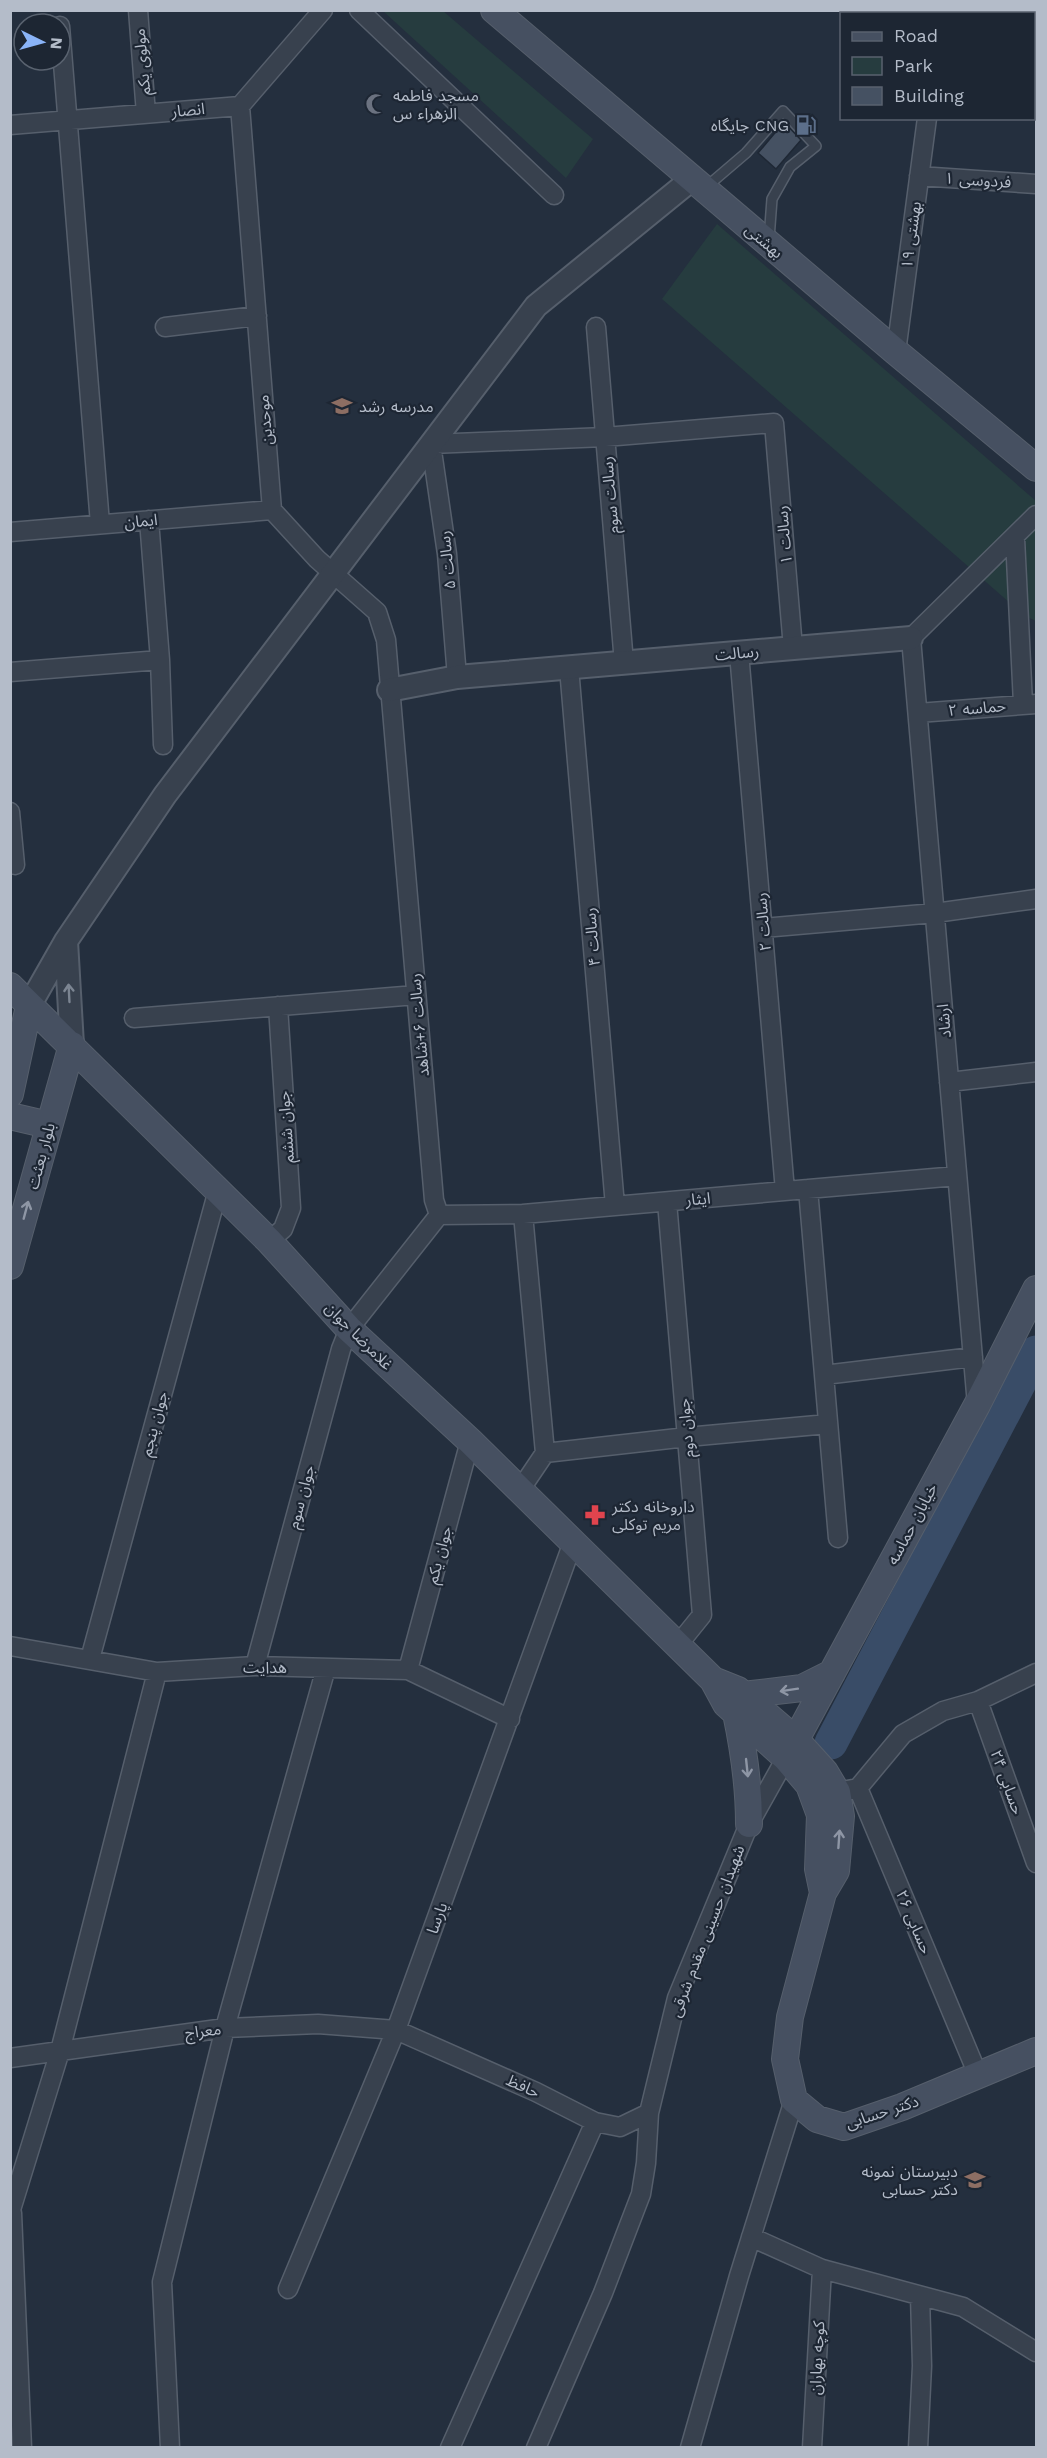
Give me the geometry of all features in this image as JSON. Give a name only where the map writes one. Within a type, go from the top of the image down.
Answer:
[{"type":"main road","name":"بهشتی","points":[[494,10],[1036,468]]},
{"type":"main road","name":"غلامرضا جوان","points":[[10,986],[269,1241],[349,1329],[471,1441],[677,1646],[791,1749]]},
{"type":"main road","points":[[10,1094],[28,1006]]},
{"type":"main road","name":"بلوار بعثت","points":[[10,1266],[72,1045]]},
{"type":"main road","points":[[10,1116],[40,1123],[48,1130]]},
{"type":"main road","name":"خیابان حماسه","points":[[791,1749],[977,1404],[1036,1289]]},
{"type":"main road","points":[[749,1824],[747,1767],[740,1704],[802,1688],[832,1673]]},
{"type":"main road","points":[[791,1749],[847,1790],[841,1816],[836,1872],[823,1893],[790,2017],[785,2059],[794,2100]]},
{"type":"main road","points":[[791,1749],[809,1785],[820,1815],[818,1869],[823,1893]]},
{"type":"main road","name":"دکتر حسابی","points":[[794,2100],[817,2119],[844,2127],[902,2107],[1036,2051]]},
{"type":"street","name":"مولوی یکم","points":[[138,10],[146,114]]},
{"type":"street","points":[[240,106],[323,10]]},
{"type":"street","points":[[358,10],[554,195]]},
{"type":"street","points":[[64,72],[100,524]]},
{"type":"street","name":"انصار","points":[[10,125],[240,106]]},
{"type":"street","name":"موحدین","points":[[240,106],[272,510]]},
{"type":"street","name":"بهشتی ۱۹","points":[[896,352],[927,120]]},
{"type":"street","name":"فردوسی ۱","points":[[919,176],[1036,184]]},
{"type":"street","points":[[28,1006],[66,941],[165,795],[536,306],[698,184]]},
{"type":"street","points":[[165,327],[257,316]]},
{"type":"street","name":"رسالت سوم","points":[[596,327],[624,663]]},
{"type":"street","name":"رسالت ۱","points":[[605,437],[774,423],[794,648]]},
{"type":"street","points":[[431,444],[605,437]]},
{"type":"street","name":"رسالت ۵","points":[[431,444],[447,554],[457,677]]},
{"type":"street","points":[[272,510],[317,559],[377,612],[386,640],[389,690]]},
{"type":"street","name":"ایمان","points":[[10,532],[272,510]]},
{"type":"street","points":[[911,638],[1036,515]]},
{"type":"street","points":[[149,520],[160,660],[162,745]]},
{"type":"street","points":[[1015,538],[1030,704]]},
{"type":"street","name":"رسالت","points":[[389,690],[457,677],[911,638]]},
{"type":"street","name":"ارشاد","points":[[911,638],[977,1404]]},
{"type":"street","name":"رسالت ۲","points":[[739,652],[785,1191]]},
{"type":"street","points":[[10,672],[160,660]]},
{"type":"street","name":"رسالت ۴","points":[[569,668],[615,1206]]},
{"type":"street","name":"رسالت ۶+شاهد","points":[[389,690],[434,1200],[439,1215]]},
{"type":"street","name":"حماسه ۲","points":[[918,713],[1030,704]]},
{"type":"street","points":[[10,812],[15,865]]},
{"type":"street","points":[[763,928],[935,913],[1036,898]]},
{"type":"street","points":[[66,941],[72,1045]]},
{"type":"street","points":[[134,1018],[416,995]]},
{"type":"street","name":"جوان ششم","points":[[269,1241],[283,1229],[291,1208],[278,1006]]},
{"type":"street","points":[[949,1082],[1036,1072]]},
{"type":"street","name":"ایثار","points":[[439,1215],[523,1214],[957,1176]]},
{"type":"street","points":[[808,1189],[838,1538]]},
{"type":"street","name":"جوان پنجم","points":[[90,1659],[218,1190]]},
{"type":"street","name":"جوان دوم","points":[[667,1202],[702,1615],[677,1646]]},
{"type":"street","points":[[520,1490],[545,1453],[523,1214]]},
{"type":"street","points":[[349,1329],[439,1215]]},
{"type":"street","name":"جوان سوم","points":[[255,1666],[341,1349],[349,1329]]},
{"type":"street","points":[[824,1375],[973,1357]]},
{"type":"street","points":[[545,1453],[828,1424]]},
{"type":"street","name":"جوان یکم","points":[[408,1670],[471,1441]]},
{"type":"street","name":"پارسا","points":[[288,2289],[396,2030],[573,1542]]},
{"type":"street","name":"هدایت","points":[[11,1647],[157,1672],[255,1666],[408,1670],[510,1719]]},
{"type":"street","points":[[170,2448],[162,2282],[225,2028],[326,1668]]},
{"type":"street","points":[[22,2448],[11,2213],[60,2051],[157,1672]]},
{"type":"street","points":[[847,1790],[903,1734],[944,1711],[978,1701],[1036,1673]]},
{"type":"street","name":"حسابی ۲۴","points":[[978,1701],[1036,1863]]},
{"type":"street","name":"شهیدان حسینی مقدم شرقی","points":[[536,2448],[603,2293],[641,2194],[646,2163],[649,2112],[677,1998],[749,1824],[791,1749]]},
{"type":"street","name":"حسابی ۲۶","points":[[847,1790],[978,2075]]},
{"type":"street","name":"معراج","points":[[10,2058],[225,2028],[318,2024],[396,2030]]},
{"type":"street","name":"حافظ","points":[[396,2030],[536,2092],[595,2121],[620,2127],[649,2112]]},
{"type":"street","points":[[690,2448],[751,2236],[794,2100]]},
{"type":"street","points":[[450,2448],[595,2121]]},
{"type":"street","points":[[751,2236],[822,2269],[963,2307],[1036,2352]]},
{"type":"street","name":"کوچه بهاران","points":[[812,2448],[822,2269]]},
{"type":"street","points":[[918,2448],[922,2366],[920,2296]]},
{"type":"lane","points":[[698,184],[746,153],[783,111],[816,146],[790,167],[772,199],[769,244]]},
{"type":"green space","points":[[383,11],[443,11],[593,139],[566,178]]},
{"type":"green space","points":[[717,224],[1036,501],[1036,621],[1025,616],[662,299]]},
{"type":"building","points":[[784,122],[801,140],[776,169],[758,153]]},
{"type":"waterway","points":[[831,1743],[1036,1352]]},
{"type":"place","name":"مسجد فاطمه الزهراء س","points":[[376,104]]},
{"type":"place","name":"جایگاه CNG","points":[[806,125]]},
{"type":"place","name":"مدرسه رشد","points":[[342,406]]},
{"type":"place","name":"داروخانه دکتر مریم توکلی","points":[[595,1515]]},
{"type":"place","name":"دبیرستان نمونه دکتر حسابی","points":[[975,2180]]}]
